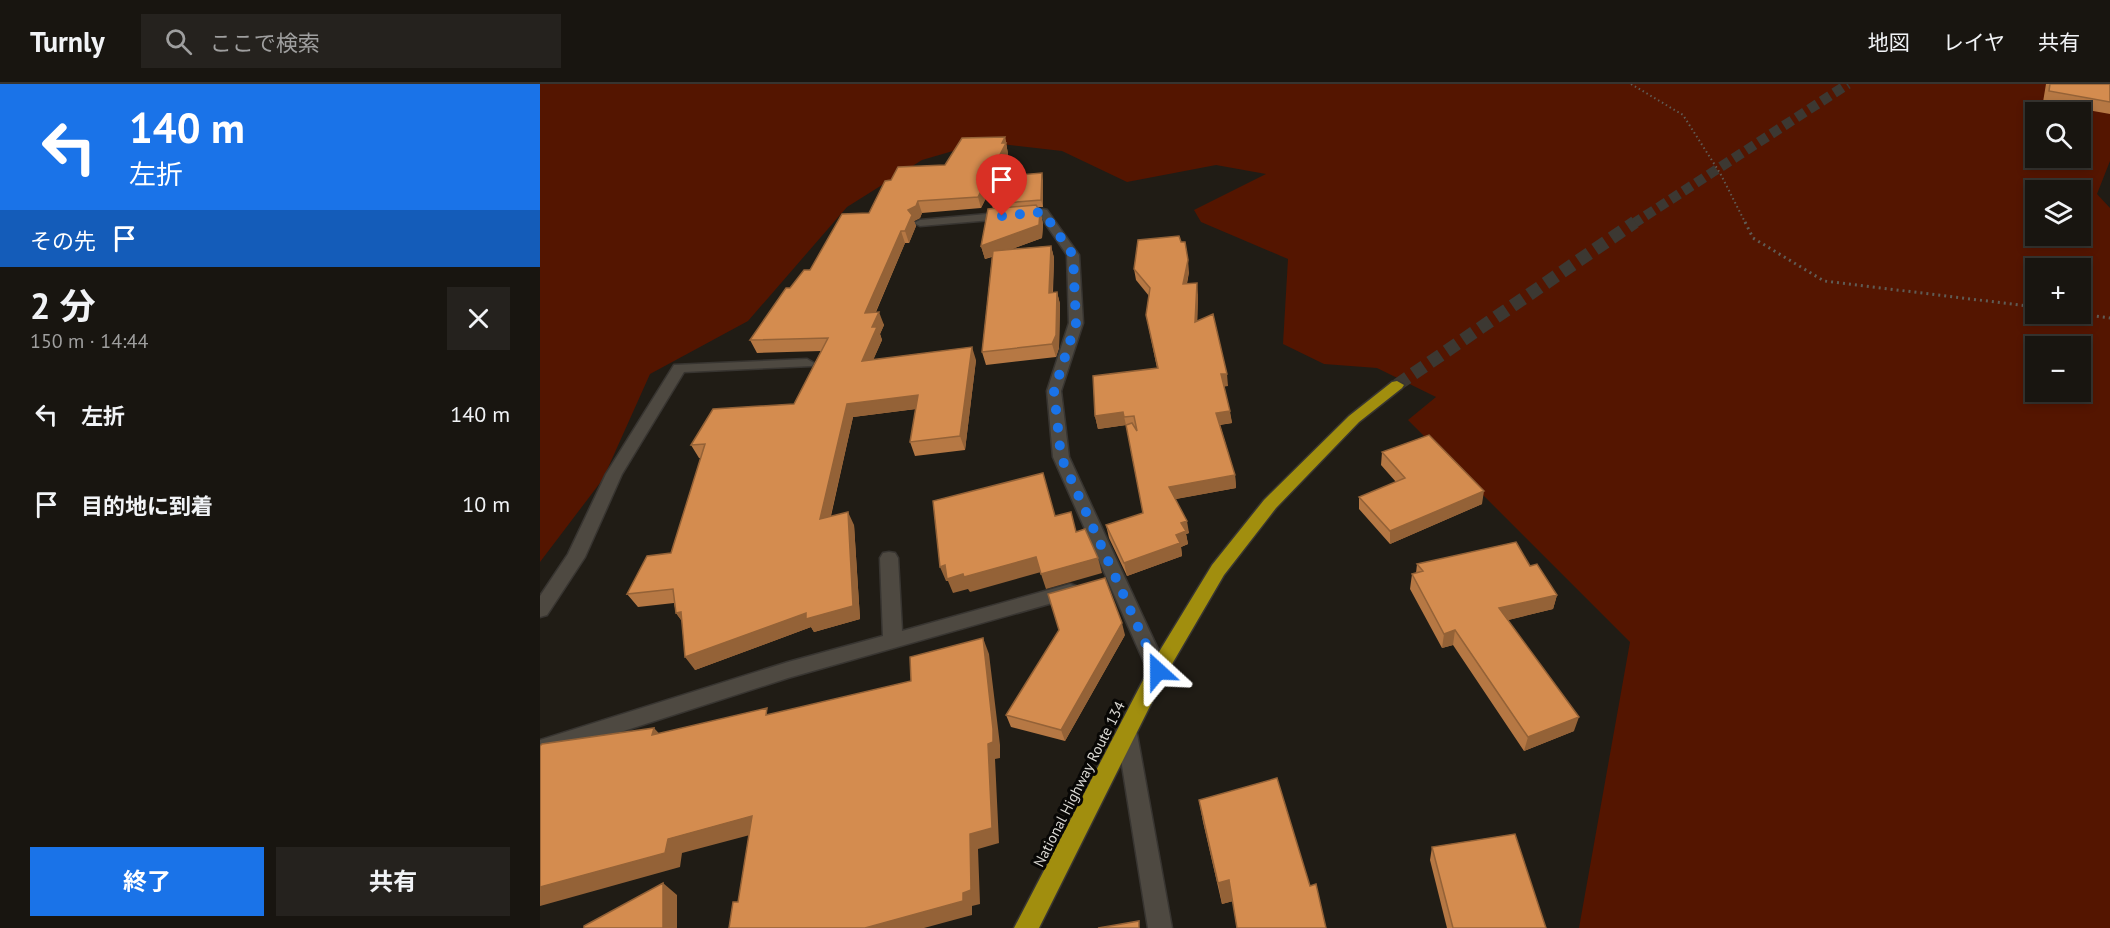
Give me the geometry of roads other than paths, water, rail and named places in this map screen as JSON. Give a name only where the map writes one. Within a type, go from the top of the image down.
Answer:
[{"type":"highway","name":"National Highway Route 134","points":[[1026,928],[1158,671],[1218,570],[1270,504],[1354,419],[1396,385]]},
{"type":"street","points":[[920,223],[1043,212],[1073,255],[1076,323],[1054,391],[1061,457],[1118,578],[1158,671]]},
{"type":"street","points":[[540,610],[576,557],[614,474],[679,368],[807,363]]},
{"type":"street","points":[[889,558],[893,640]]},
{"type":"street","points":[[540,749],[788,670],[1118,578]]},
{"type":"street","points":[[1127,734],[1160,928]]},
{"type":"tunnel","points":[[1633,224],[1848,84]]},
{"type":"tunnel","points":[[1397,385],[1635,222]]}]
